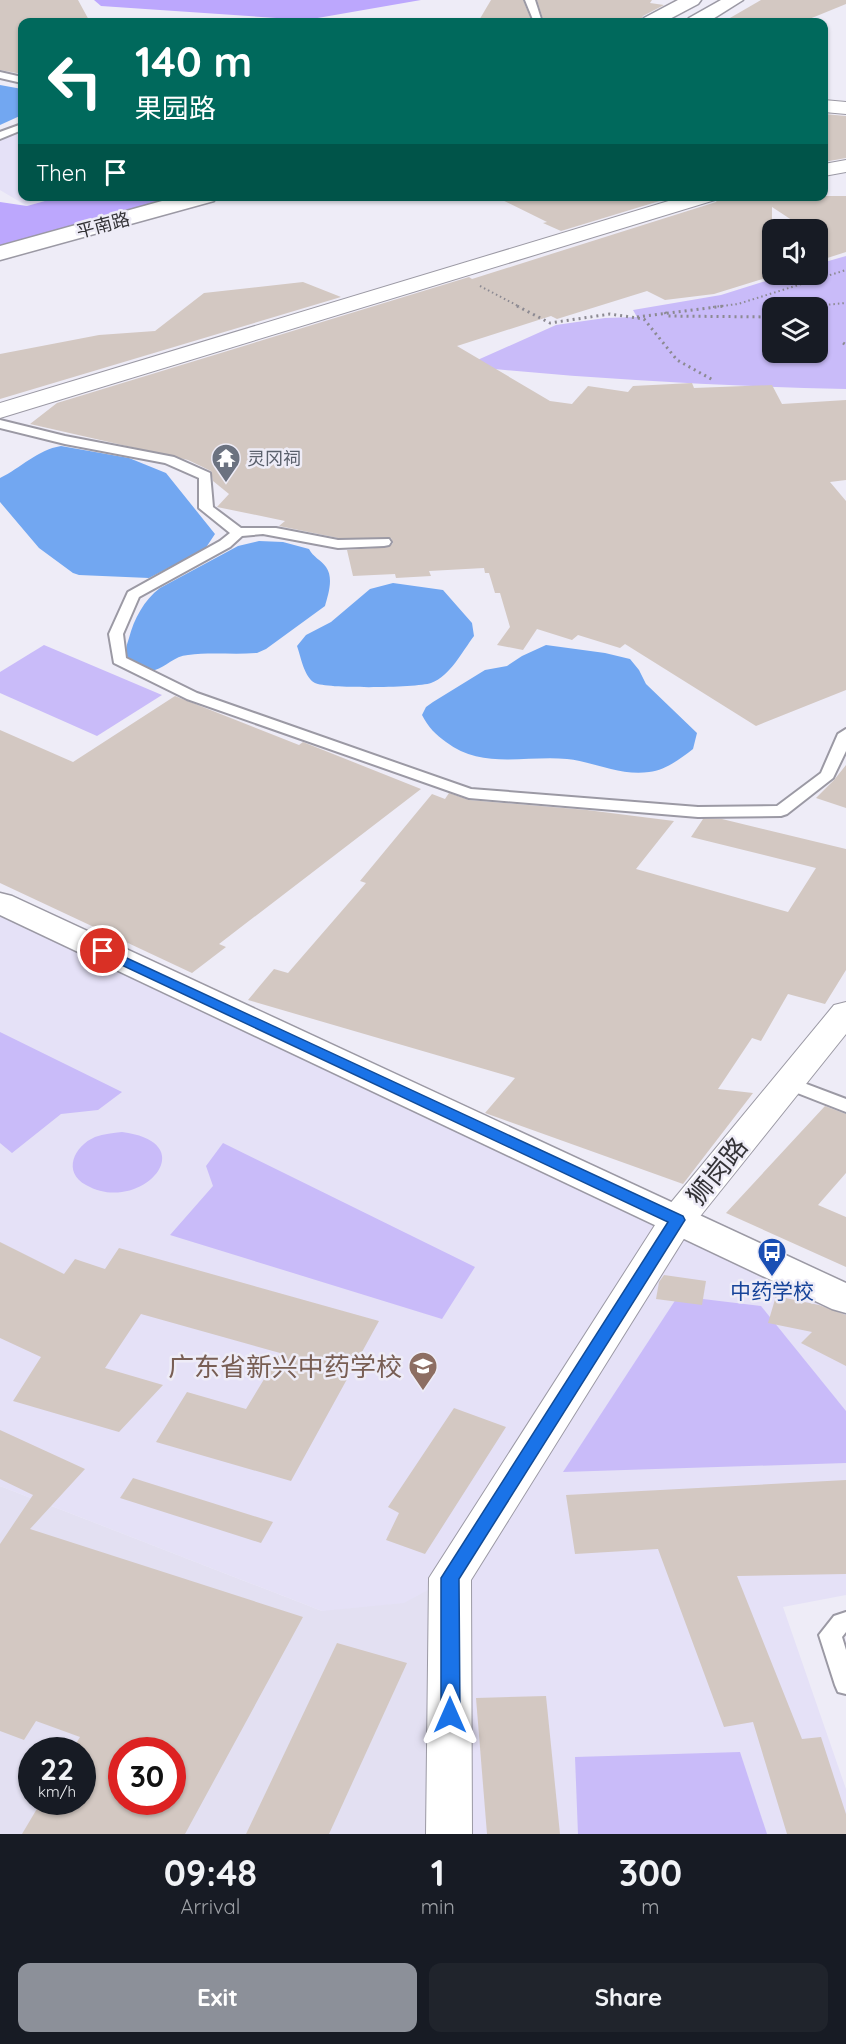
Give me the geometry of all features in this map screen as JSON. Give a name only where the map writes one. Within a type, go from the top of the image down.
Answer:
[{"type":"street","points":[[658,18],[692,0]]},
{"type":"street","points":[[703,18],[734,0]]},
{"type":"street","points":[[828,106],[846,108]]},
{"type":"street","points":[[828,169],[846,166]]},
{"type":"street","name":"平南路","points":[[0,235],[122,201]]},
{"type":"street","name":"平南路","points":[[0,253],[188,201]]},
{"type":"street","points":[[0,411],[692,201]]},
{"type":"street","points":[[0,903],[846,1299]]},
{"type":"street","name":"狮岗路","points":[[448,1834],[450,1578],[677,1220],[846,1012]]},
{"type":"lane","points":[[530,0],[537,18]]},
{"type":"lane","points":[[0,75],[18,79]]},
{"type":"lane","points":[[0,136],[18,129]]},
{"type":"lane","points":[[0,424],[65,441],[168,460],[205,476],[206,508],[238,532]]},
{"type":"lane","points":[[384,542],[338,544],[281,531],[253,529],[238,532],[225,544],[133,595],[116,634],[119,660],[192,696],[469,793],[698,813],[781,811],[828,775],[846,734]]},
{"type":"lane","points":[[788,1083],[846,1106]]},
{"type":"lane","points":[[846,1621],[842,1622],[830,1635],[846,1685]]},
{"type":"path","points":[[456,273],[550,323],[610,314],[637,317],[738,304],[846,270]]},
{"type":"path","points":[[828,305],[846,303]]},
{"type":"path","points":[[665,312],[667,316],[762,317]]},
{"type":"path","points":[[637,317],[647,322],[677,360],[713,380]]},
{"type":"shaded area","points":[[94,0],[421,0],[318,18],[277,18],[101,6]]},
{"type":"shaded area","points":[[18,129],[18,201],[0,190],[0,136]]},
{"type":"shaded area","points":[[19,201],[45,201],[27,206]]},
{"type":"shaded area","points":[[45,201],[191,201],[0,253],[0,202],[27,206]]},
{"type":"shaded area","points":[[846,256],[846,389],[655,381],[464,366],[556,325],[605,318],[637,317],[633,310],[721,295],[762,282],[762,285],[828,285],[828,261]]},
{"type":"shaded area","points":[[44,645],[162,695],[97,736],[0,693],[0,672]]},
{"type":"shaded area","name":"广东省新兴中药学校","points":[[0,903],[846,1299],[846,1595],[783,1607],[846,1789],[846,1834],[449,1834],[450,1578],[404,1603],[322,1611],[0,1486]]},
{"type":"shaded area","points":[[0,1032],[122,1092],[98,1110],[61,1114],[12,1153],[0,1143]]},
{"type":"shaded area","points":[[122,1132],[147,1139],[160,1149],[162,1162],[156,1174],[143,1185],[126,1191],[106,1192],[79,1180],[74,1173],[73,1166],[81,1146],[95,1137]]},
{"type":"shaded area","points":[[223,1143],[475,1267],[442,1319],[170,1235],[213,1186],[206,1166]]},
{"type":"shaded area","points":[[678,1296],[761,1306],[846,1411],[846,1463],[563,1472]]},
{"type":"shaded area","points":[[0,1486],[322,1611],[450,1578],[449,1834],[0,1834]]},
{"type":"shaded area","points":[[740,1752],[767,1834],[578,1834],[575,1757]]},
{"type":"water","points":[[0,85],[18,88],[18,117],[0,125]]},
{"type":"water","points":[[61,446],[129,458],[166,473],[215,534],[205,549],[149,578],[73,573],[39,548],[0,502],[0,478],[44,451]]},
{"type":"water","points":[[259,541],[283,542],[309,549],[324,565],[330,576],[325,606],[266,649],[257,653],[183,656],[155,670],[148,670],[129,659],[126,654],[127,647],[134,624],[140,610],[154,593],[238,546]]},
{"type":"water","points":[[393,583],[443,590],[472,623],[474,636],[450,669],[438,680],[422,685],[336,686],[323,685],[311,680],[297,646],[306,635],[331,622],[370,589]]},
{"type":"water","points":[[546,645],[605,653],[630,659],[646,684],[697,733],[693,749],[667,766],[655,771],[638,773],[567,759],[489,759],[460,751],[439,737],[424,719],[422,715],[426,707],[485,670],[507,666]]},
{"type":"building","points":[[0,0],[78,0],[88,18],[18,18],[18,73],[0,70]]},
{"type":"building","points":[[491,0],[523,0],[530,18],[480,18]]},
{"type":"building","points":[[537,0],[652,0],[650,3],[664,5],[642,18],[543,18]]},
{"type":"building","points":[[761,0],[846,0],[846,4],[812,18],[730,18]]},
{"type":"building","points":[[828,114],[846,116],[846,158],[828,161]]},
{"type":"building","points":[[828,196],[846,196],[846,252],[828,258],[828,219],[790,219],[772,207],[772,219],[762,219],[762,279],[714,294],[665,300],[647,291],[557,319],[551,316],[457,346],[550,401],[572,404],[588,386],[628,392],[633,386],[692,383],[694,388],[772,385],[782,404],[846,400],[846,480],[830,482],[846,501],[846,690],[756,726],[625,644],[620,648],[578,635],[572,640],[537,629],[523,650],[497,645],[510,627],[500,593],[495,593],[489,573],[485,573],[484,568],[429,571],[431,576],[396,578],[395,574],[353,576],[347,550],[389,547],[393,543],[391,538],[338,538],[279,526],[285,521],[217,507],[229,494],[213,481],[211,471],[188,460],[30,424],[57,403],[469,277],[472,279],[717,201],[828,201]]},
{"type":"building","points":[[504,201],[660,201],[561,231],[543,223],[547,222]]},
{"type":"building","points":[[303,282],[341,297],[0,399],[0,354],[99,335],[155,331],[204,293]]},
{"type":"building","points":[[175,696],[299,745],[303,742],[421,789],[219,944],[226,947],[192,973],[0,883],[0,730],[73,762]]},
{"type":"building","points":[[846,765],[846,808],[816,798],[834,780]]},
{"type":"building","points":[[449,793],[469,800],[587,810],[674,821],[636,869],[788,912],[816,868],[691,837],[703,819],[722,819],[846,849],[846,970],[825,1004],[788,994],[761,1041],[752,1038],[718,1089],[753,1093],[683,1184],[485,1113],[515,1078],[248,1000],[274,969],[288,973],[366,883],[360,881],[432,794],[445,799]]},
{"type":"building","points":[[825,1106],[846,1114],[846,1173],[818,1205],[846,1217],[846,1267],[726,1213]]},
{"type":"building","points":[[0,1242],[64,1274],[75,1259],[105,1269],[119,1248],[379,1321],[291,1481],[156,1442],[187,1392],[246,1409],[280,1353],[141,1314],[105,1368],[163,1385],[119,1432],[13,1401],[41,1357],[0,1338]]},
{"type":"building","points":[[664,1275],[706,1281],[702,1305],[656,1299],[659,1282]]},
{"type":"building","points":[[776,1296],[819,1305],[846,1315],[846,1366],[801,1343],[812,1332],[768,1323]]},
{"type":"building","points":[[454,1408],[506,1427],[425,1554],[386,1540],[399,1513],[388,1507]]},
{"type":"building","points":[[0,1430],[85,1469],[30,1529],[303,1617],[185,1834],[22,1834],[33,1815],[96,1815],[96,1737],[80,1737],[36,1721],[26,1737],[18,1738],[0,1731],[0,1544],[33,1495],[0,1479]]},
{"type":"building","points":[[133,1478],[273,1522],[261,1543],[120,1498]]},
{"type":"building","points":[[846,1480],[846,1574],[737,1576],[802,1739],[821,1737],[846,1814],[846,1834],[787,1834],[753,1722],[724,1727],[658,1549],[575,1554],[566,1495]]},
{"type":"building","points":[[337,1643],[407,1663],[329,1834],[246,1834]]},
{"type":"building","points":[[546,1696],[560,1834],[487,1834],[476,1698]]},
{"type":"place","name":"灵冈祠","points":[[226,484]]},
{"type":"place","name":"中药学校","points":[[772,1278]]},
{"type":"place","name":"广东省新兴中药学校","points":[[423,1392]]},
{"type":"route","points":[[103,951],[677,1220],[450,1578],[450,1715]]}]
